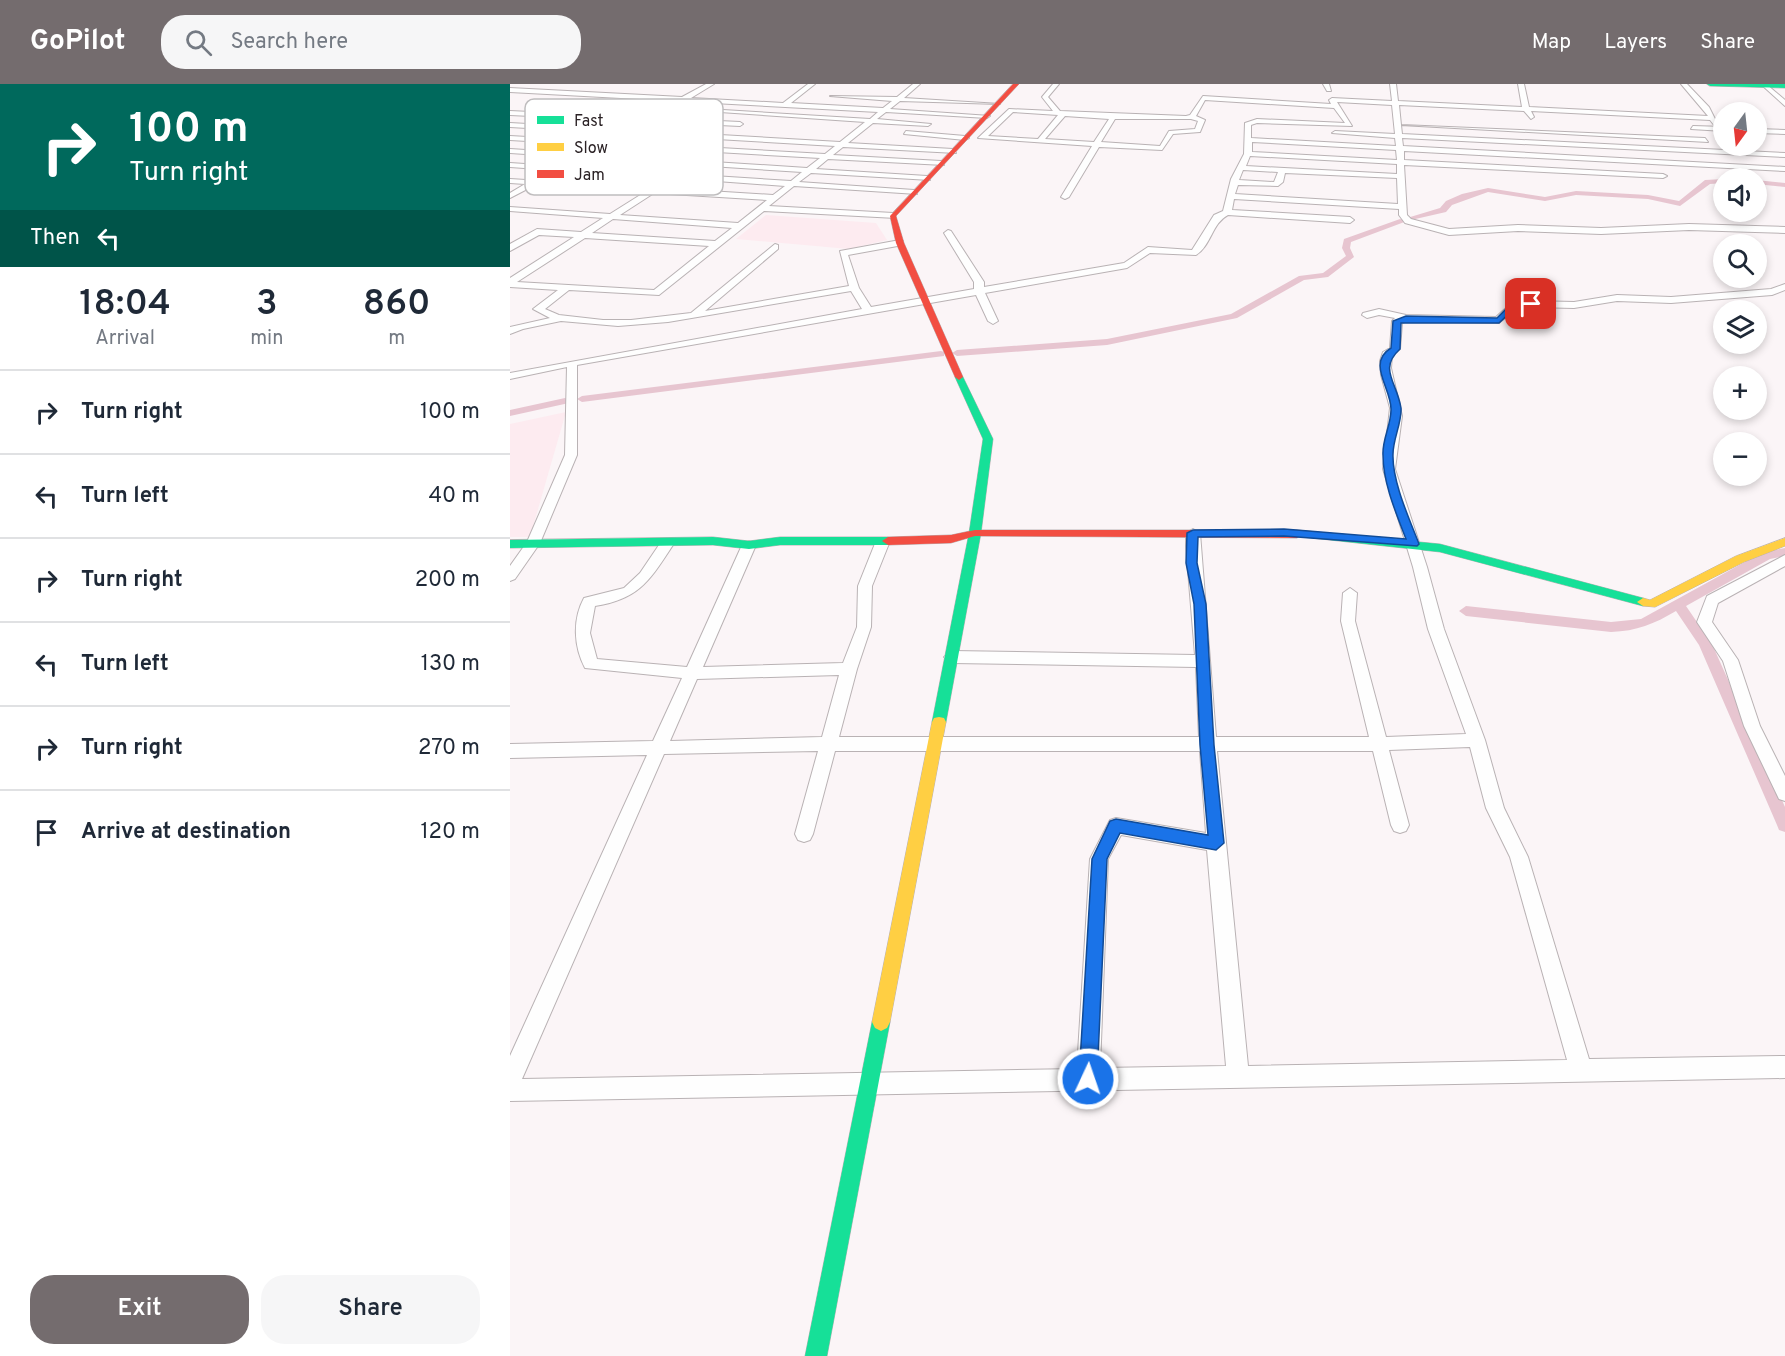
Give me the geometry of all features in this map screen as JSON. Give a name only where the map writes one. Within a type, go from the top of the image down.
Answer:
[{"type":"main road","points":[[1710,84],[1785,86]]},
{"type":"main road","points":[[816,1356],[952,657],[975,533],[988,440],[924,301],[900,243],[893,216],[1005,91]]},
{"type":"main road","points":[[510,544],[713,541],[748,545],[780,540],[951,539],[975,533],[1284,533],[1413,544],[1496,561],[1651,604],[1740,559],[1785,543]]},
{"type":"street","points":[[797,84],[823,85]]},
{"type":"street","points":[[723,145],[786,104],[812,84]]},
{"type":"street","points":[[1056,84],[1045,97],[1061,113]]},
{"type":"street","points":[[1521,84],[1526,109],[1550,156],[1553,170]]},
{"type":"street","points":[[1192,117],[1203,98],[1335,105],[1395,102],[1711,118],[1707,108],[1684,84]]},
{"type":"street","points":[[578,99],[609,85]]},
{"type":"street","points":[[1766,86],[1785,104]]},
{"type":"street","points":[[690,88],[712,87]]},
{"type":"street","points":[[510,283],[656,293],[915,87]]},
{"type":"street","points":[[901,89],[915,87],[924,90]]},
{"type":"street","points":[[1330,88],[1335,105],[1349,122],[1361,123]]},
{"type":"street","points":[[1393,88],[1399,136],[1402,207],[1403,215],[1408,221],[1449,232],[1518,228],[1601,231],[1689,227],[1785,230]]},
{"type":"street","points":[[1385,92],[1393,88],[1405,93]]},
{"type":"street","points":[[510,90],[684,99],[702,89]]},
{"type":"street","points":[[822,95],[900,99],[1005,91]]},
{"type":"street","points":[[789,93],[811,94]]},
{"type":"street","points":[[1513,98],[1536,100]]},
{"type":"street","points":[[723,101],[884,110],[973,126]]},
{"type":"street","points":[[1248,154],[1553,170],[1665,179],[1643,149],[1637,136],[1621,114],[1617,103]]},
{"type":"street","points":[[1335,105],[1349,111]]},
{"type":"street","points":[[1695,107],[1707,108]]},
{"type":"street","points":[[1009,110],[1061,113],[1113,117],[1192,117],[1202,120],[1198,130],[1171,132],[1164,147],[982,138],[1009,110]]},
{"type":"street","points":[[510,113],[525,113]]},
{"type":"street","points":[[723,113],[941,124]]},
{"type":"street","points":[[1039,142],[1061,113]]},
{"type":"street","points":[[1383,113],[1406,115]]},
{"type":"street","points":[[1065,197],[1113,117]]},
{"type":"street","points":[[1521,120],[1545,121]]},
{"type":"street","points":[[1227,212],[1234,182],[1248,154],[1247,124],[1257,121],[1346,126],[1350,125],[1349,122]]},
{"type":"street","points":[[723,123],[751,125]]},
{"type":"street","points":[[1385,124],[1713,141]]},
{"type":"street","points":[[510,125],[523,126]]},
{"type":"street","points":[[510,132],[523,126]]},
{"type":"street","points":[[895,132],[973,126]]},
{"type":"street","points":[[1687,128],[1713,129]]},
{"type":"street","points":[[849,129],[871,130]]},
{"type":"street","points":[[1247,130],[1258,130]]},
{"type":"street","points":[[1767,131],[1785,132]]},
{"type":"street","points":[[1302,132],[1713,152]]},
{"type":"street","points":[[723,136],[953,151]]},
{"type":"street","points":[[510,138],[525,139]]},
{"type":"street","points":[[1248,140],[1785,169]]},
{"type":"street","points":[[510,151],[525,152]]},
{"type":"street","points":[[723,151],[941,163]]},
{"type":"street","points":[[1767,154],[1785,155]]},
{"type":"street","points":[[1748,156],[1758,167]]},
{"type":"street","points":[[510,165],[525,166]]},
{"type":"street","points":[[723,165],[927,178]]},
{"type":"street","points":[[1241,168],[1400,176]]},
{"type":"street","points":[[1234,182],[1275,184],[1279,182],[1282,170]]},
{"type":"street","points":[[723,179],[914,192]]},
{"type":"street","points":[[510,181],[525,182]]},
{"type":"street","points":[[510,196],[525,188]]},
{"type":"street","points":[[510,283],[613,214],[647,195]]},
{"type":"street","points":[[723,195],[776,198]]},
{"type":"street","points":[[1230,196],[1402,207]]},
{"type":"street","points":[[1286,216],[1287,200]]},
{"type":"street","points":[[638,201],[649,201]]},
{"type":"street","points":[[751,208],[893,216]]},
{"type":"street","points":[[510,209],[613,214],[738,226]]},
{"type":"street","points":[[510,376],[572,363],[1127,266],[1148,250],[1193,253],[1197,251],[1217,217],[1227,212],[1350,220]]},
{"type":"street","points":[[510,248],[537,232],[719,244]]},
{"type":"street","points":[[948,233],[979,282],[979,291],[993,321]]},
{"type":"street","points":[[868,311],[854,288],[843,253],[900,243]]},
{"type":"street","points":[[695,314],[775,247]]},
{"type":"street","points":[[1367,315],[1379,312],[1406,318],[1499,320],[1509,310],[1531,304],[1574,305],[1617,298],[1671,300],[1772,292],[1785,287]]},
{"type":"street","points":[[566,288],[538,309],[544,315],[638,323],[854,288]]},
{"type":"street","points":[[510,331],[520,326],[567,318]]},
{"type":"street","points":[[1406,318],[1397,321],[1395,349],[1387,354],[1383,364],[1396,409],[1388,455],[1389,469],[1407,532],[1413,544],[1436,629],[1477,740],[1495,808],[1519,857],[1581,1070]]},
{"type":"street","points":[[510,576],[533,543],[571,454],[572,363]]},
{"type":"street","points":[[1193,533],[1192,563],[1200,604],[1207,745],[1238,1077]]},
{"type":"street","points":[[804,834],[849,669],[864,627],[865,586],[883,541]]},
{"type":"street","points":[[669,542],[636,589],[616,599],[589,602],[583,617],[582,644],[591,664],[691,673],[849,669]]},
{"type":"street","points":[[510,1081],[748,545]]},
{"type":"street","points":[[1785,560],[1712,600],[1704,622],[1730,660],[1752,726],[1785,794]]},
{"type":"street","points":[[1350,593],[1348,621],[1377,744],[1400,825]]},
{"type":"street","points":[[952,657],[1203,661]]},
{"type":"street","points":[[510,751],[656,750],[829,744],[1377,744],[1477,740]]},
{"type":"street","points":[[1088,1079],[1099,859],[1116,826],[1216,843]]},
{"type":"street","points":[[510,1090],[1785,1067]]},
{"type":"shaded area","points":[[766,215],[876,223],[887,240],[849,249],[736,239]]},
{"type":"shaded area","points":[[566,412],[530,537],[510,537],[510,424]]},
{"type":"waterway","points":[[1411,218],[1443,210],[1449,203],[1488,190],[1545,199],[1576,193],[1648,197],[1680,204],[1708,182],[1713,182]]},
{"type":"waterway","points":[[1767,183],[1785,185]]},
{"type":"waterway","points":[[957,353],[1107,342],[1234,316],[1302,278],[1325,275],[1350,257],[1346,248],[1347,241],[1403,221]]},
{"type":"waterway","points":[[582,399],[941,354]]},
{"type":"waterway","points":[[510,413],[565,401]]},
{"type":"waterway","points":[[1678,604],[1767,555],[1785,552]]},
{"type":"waterway","points":[[1466,611],[1611,627],[1632,626],[1646,622],[1678,604]]},
{"type":"waterway","points":[[1678,604],[1705,644],[1785,825]]},
{"type":"traffic: fast","points":[[1710,84],[1785,86]]},
{"type":"traffic: fast","points":[[939,722],[975,533],[988,439],[959,377]]},
{"type":"traffic: fast","points":[[1297,534],[1440,548],[1643,602]]},
{"type":"traffic: fast","points":[[510,544],[713,541],[749,545],[780,541],[888,541]]},
{"type":"traffic: fast","points":[[816,1356],[881,1022]]},
{"type":"traffic: slow","points":[[1643,602],[1651,604],[1740,559],[1785,542]]},
{"type":"traffic: slow","points":[[881,1022],[939,722]]},
{"type":"traffic: jam","points":[[959,377],[900,243],[893,216],[1016,84]]},
{"type":"traffic: jam","points":[[888,541],[951,539],[975,533],[1297,534]]},
{"type":"route","points":[[1088,1079],[1099,859],[1116,826],[1216,843],[1207,745],[1200,604],[1192,563],[1193,533],[1284,533],[1413,544],[1397,502],[1389,469],[1388,455],[1396,409],[1383,364],[1387,354],[1395,349],[1397,321],[1406,318],[1444,321],[1499,320],[1509,310],[1531,304]]}]
